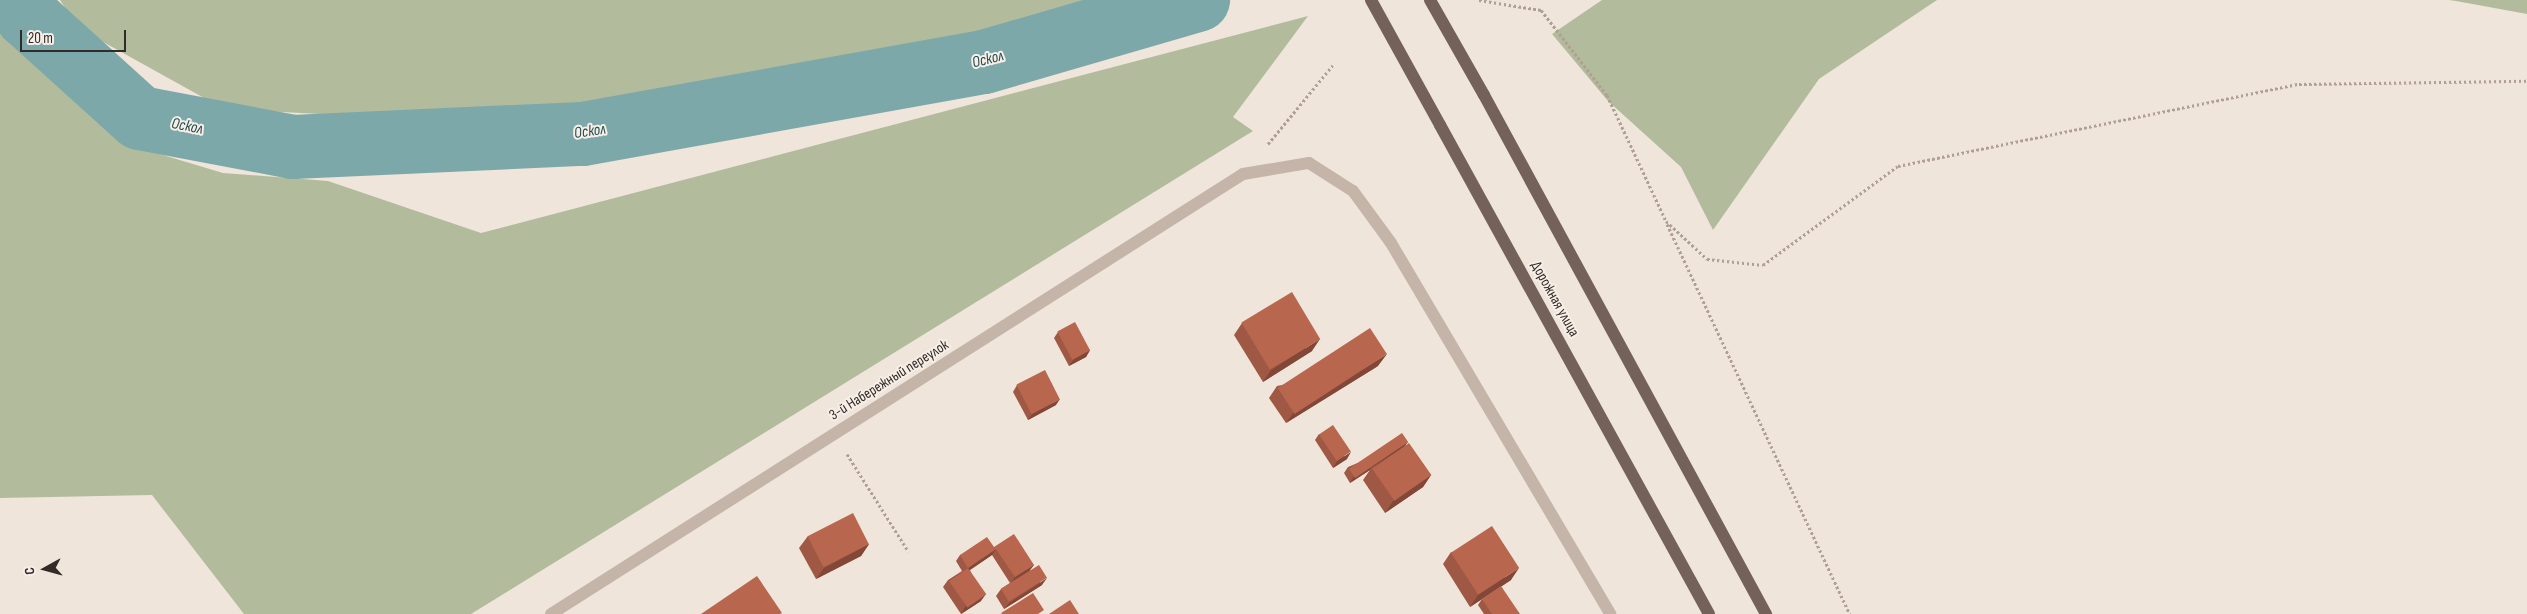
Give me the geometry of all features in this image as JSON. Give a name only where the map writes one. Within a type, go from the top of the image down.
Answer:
[{"type":"main road","name":"Дорожная улица","points":[[1371,0],[1709,614]]},
{"type":"main road","points":[[1430,0],[1484,95],[1766,614]]},
{"type":"street","points":[[1243,174],[1310,163],[1353,191],[1391,243],[1610,614]]},
{"type":"street","name":"3-й Набережный переулок","points":[[552,614],[1243,174]]},
{"type":"path","points":[[1479,0],[1541,10],[1607,95],[1850,614]]},
{"type":"path","points":[[1243,174],[1333,65]]},
{"type":"path","points":[[1666,221],[1707,259],[1763,265],[1898,166],[2299,84],[2527,81]]},
{"type":"path","points":[[834,434],[908,551]]},
{"type":"green space","points":[[60,0],[1095,0],[925,53],[656,100],[450,121],[224,109],[78,28]]},
{"type":"green space","points":[[1602,0],[1937,0],[1819,79],[1713,230],[1681,167],[1608,101],[1552,34]]},
{"type":"green space","points":[[2449,0],[2527,0],[2527,14],[2456,1]]},
{"type":"green space","points":[[0,13],[13,35],[123,143],[223,173],[328,181],[481,233],[1308,16],[1233,117],[1253,131],[471,614],[244,614],[152,495],[0,498]]},
{"type":"building","points":[[1292,292],[1320,339],[1270,370],[1241,322]]},
{"type":"building","points":[[1075,322],[1090,350],[1072,360],[1057,331]]},
{"type":"building","points":[[1370,328],[1387,354],[1295,414],[1278,388]]},
{"type":"building","points":[[1045,370],[1060,399],[1031,414],[1016,385]]},
{"type":"building","points":[[1333,425],[1351,452],[1337,461],[1319,435]]},
{"type":"building","points":[[1402,433],[1408,442],[1355,478],[1349,469]]},
{"type":"building","points":[[1409,443],[1431,475],[1395,501],[1372,469]]},
{"type":"building","points":[[853,513],[869,544],[823,567],[808,536]]},
{"type":"building","points":[[1492,526],[1519,568],[1478,595],[1451,553]]},
{"type":"building","points":[[1014,534],[1034,565],[1015,577],[996,549],[968,568],[960,555],[987,537],[994,547]]},
{"type":"building","points":[[1039,565],[1047,578],[1009,602],[1001,589]]},
{"type":"building","points":[[968,568],[986,594],[968,607],[949,581]]},
{"type":"building","points":[[757,576],[782,613],[701,614]]},
{"type":"building","points":[[1501,586],[1520,614],[1492,614],[1482,599]]},
{"type":"building","points":[[1033,593],[1044,610],[1038,614],[1001,613]]},
{"type":"building","points":[[1070,600],[1079,614],[1049,614]]},
{"type":"waterway","name":"Оскол","points":[[17,0],[27,16],[140,118],[293,147],[583,134],[984,62],[1198,0]]}]
